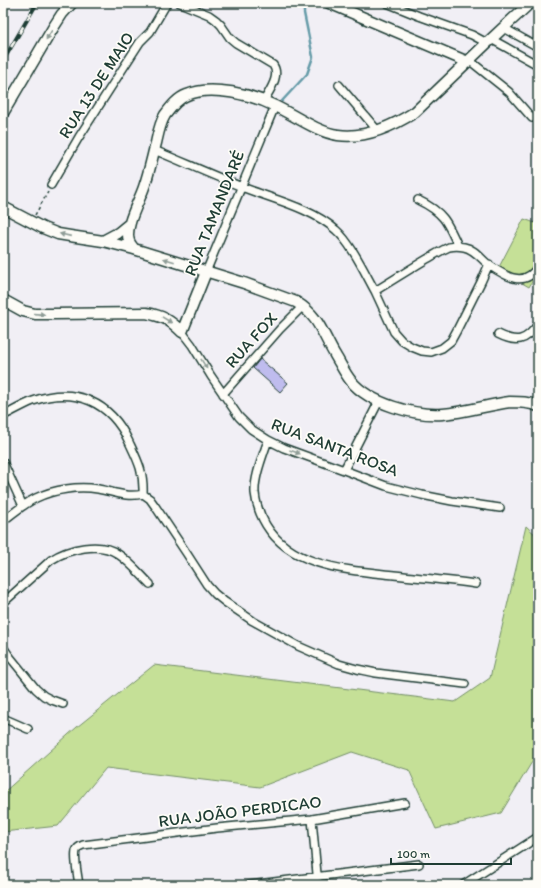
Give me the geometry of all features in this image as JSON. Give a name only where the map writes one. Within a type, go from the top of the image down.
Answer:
[{"type":"main road","points":[[3,113],[53,28],[62,14],[72,3]]},
{"type":"main road","points":[[329,3],[468,61]]},
{"type":"main road","points":[[134,249],[128,240],[129,224],[146,184],[159,129],[164,116],[174,104],[187,95],[203,91],[233,92],[264,101],[307,124],[337,135],[363,134],[402,120],[415,112],[528,4]]},
{"type":"main road","points":[[3,207],[43,228],[58,234],[103,241],[134,249],[287,298],[303,306],[320,324],[331,348],[350,380],[362,392],[397,408],[443,414],[510,402],[528,403],[538,406]]},
{"type":"main road","points":[[103,241],[118,233],[129,224]]},
{"type":"main road","name":"RUA TAMANDARÉ","points":[[182,332],[206,272]]},
{"type":"main road","name":"RUA SANTA ROSA","points":[[3,300],[23,311],[30,313],[146,312],[159,315],[172,323],[182,332]]},
{"type":"street","name":"RUA 13 DE MAIO","points":[[51,185],[105,96],[140,42],[150,32],[168,3]]},
{"type":"street","points":[[180,3],[209,15],[222,25],[230,38],[236,43],[276,68],[275,78],[264,101]]},
{"type":"street","points":[[388,3],[419,16],[489,41],[538,65]]},
{"type":"street","points":[[504,28],[538,47]]},
{"type":"street","points":[[468,61],[509,92],[532,118]]},
{"type":"street","points":[[339,85],[377,130]]},
{"type":"street","name":"RUA TAMANDARÉ","points":[[206,272],[275,106]]},
{"type":"street","points":[[154,150],[242,187],[306,210],[322,219],[336,230],[349,245],[375,291],[394,332],[402,341],[422,351],[431,352],[442,348],[451,340],[478,289],[489,264]]},
{"type":"street","points":[[418,200],[439,212],[458,246]]},
{"type":"street","points":[[375,291],[449,247],[466,247],[474,251],[489,264],[514,279],[526,278],[532,274],[538,266]]},
{"type":"street","name":"RUA FOX","points":[[223,394],[280,329],[303,306]]},
{"type":"street","points":[[498,334],[506,338],[516,340],[523,339],[530,335],[538,324]]},
{"type":"street","name":"RUA SANTA ROSA","points":[[182,332],[239,417],[252,430],[268,440],[284,448],[386,486],[415,494],[500,508]]},
{"type":"street","points":[[3,416],[33,402],[56,396],[80,397],[94,402],[106,410],[117,421],[127,437],[140,464],[144,483],[144,494]]},
{"type":"street","points":[[344,470],[379,401]]},
{"type":"street","points":[[268,440],[256,478],[255,492],[257,506],[271,533],[285,547],[302,557],[335,567],[476,584]]},
{"type":"street","points":[[3,462],[23,506]]},
{"type":"street","points":[[3,521],[35,499],[66,489],[97,489],[129,496],[144,494]]},
{"type":"street","points":[[144,494],[155,506],[207,585],[225,602],[253,621],[298,646],[339,664],[357,670],[465,684]]},
{"type":"street","points":[[3,604],[51,560],[69,551],[80,549],[98,548],[113,551],[128,562],[150,584]]},
{"type":"street","points":[[3,646],[36,689],[44,696],[63,704]]},
{"type":"street","points":[[3,718],[28,729]]},
{"type":"street","name":"RUA JOÃO PERDICAO","points":[[79,885],[76,851],[83,845],[217,828],[312,819],[405,803]]},
{"type":"street","points":[[312,819],[318,885]]},
{"type":"street","points":[[463,885],[538,837]]},
{"type":"street","points":[[249,885],[419,864]]},
{"type":"path","points":[[32,222],[44,198]]},
{"type":"green space","points":[[524,219],[538,224],[538,272],[529,287],[498,269]]},
{"type":"green space","points":[[526,526],[538,537],[538,752],[501,813],[436,829],[409,770],[352,752],[260,787],[106,768],[58,826],[3,832],[3,793],[77,727],[154,665],[455,702],[490,678]]},
{"type":"building","points":[[260,359],[288,383],[280,392],[253,368]]},
{"type":"waterway","points":[[282,101],[307,74],[313,57],[304,13],[304,3]]},
{"type":"railway","points":[[3,61],[37,3]]}]
